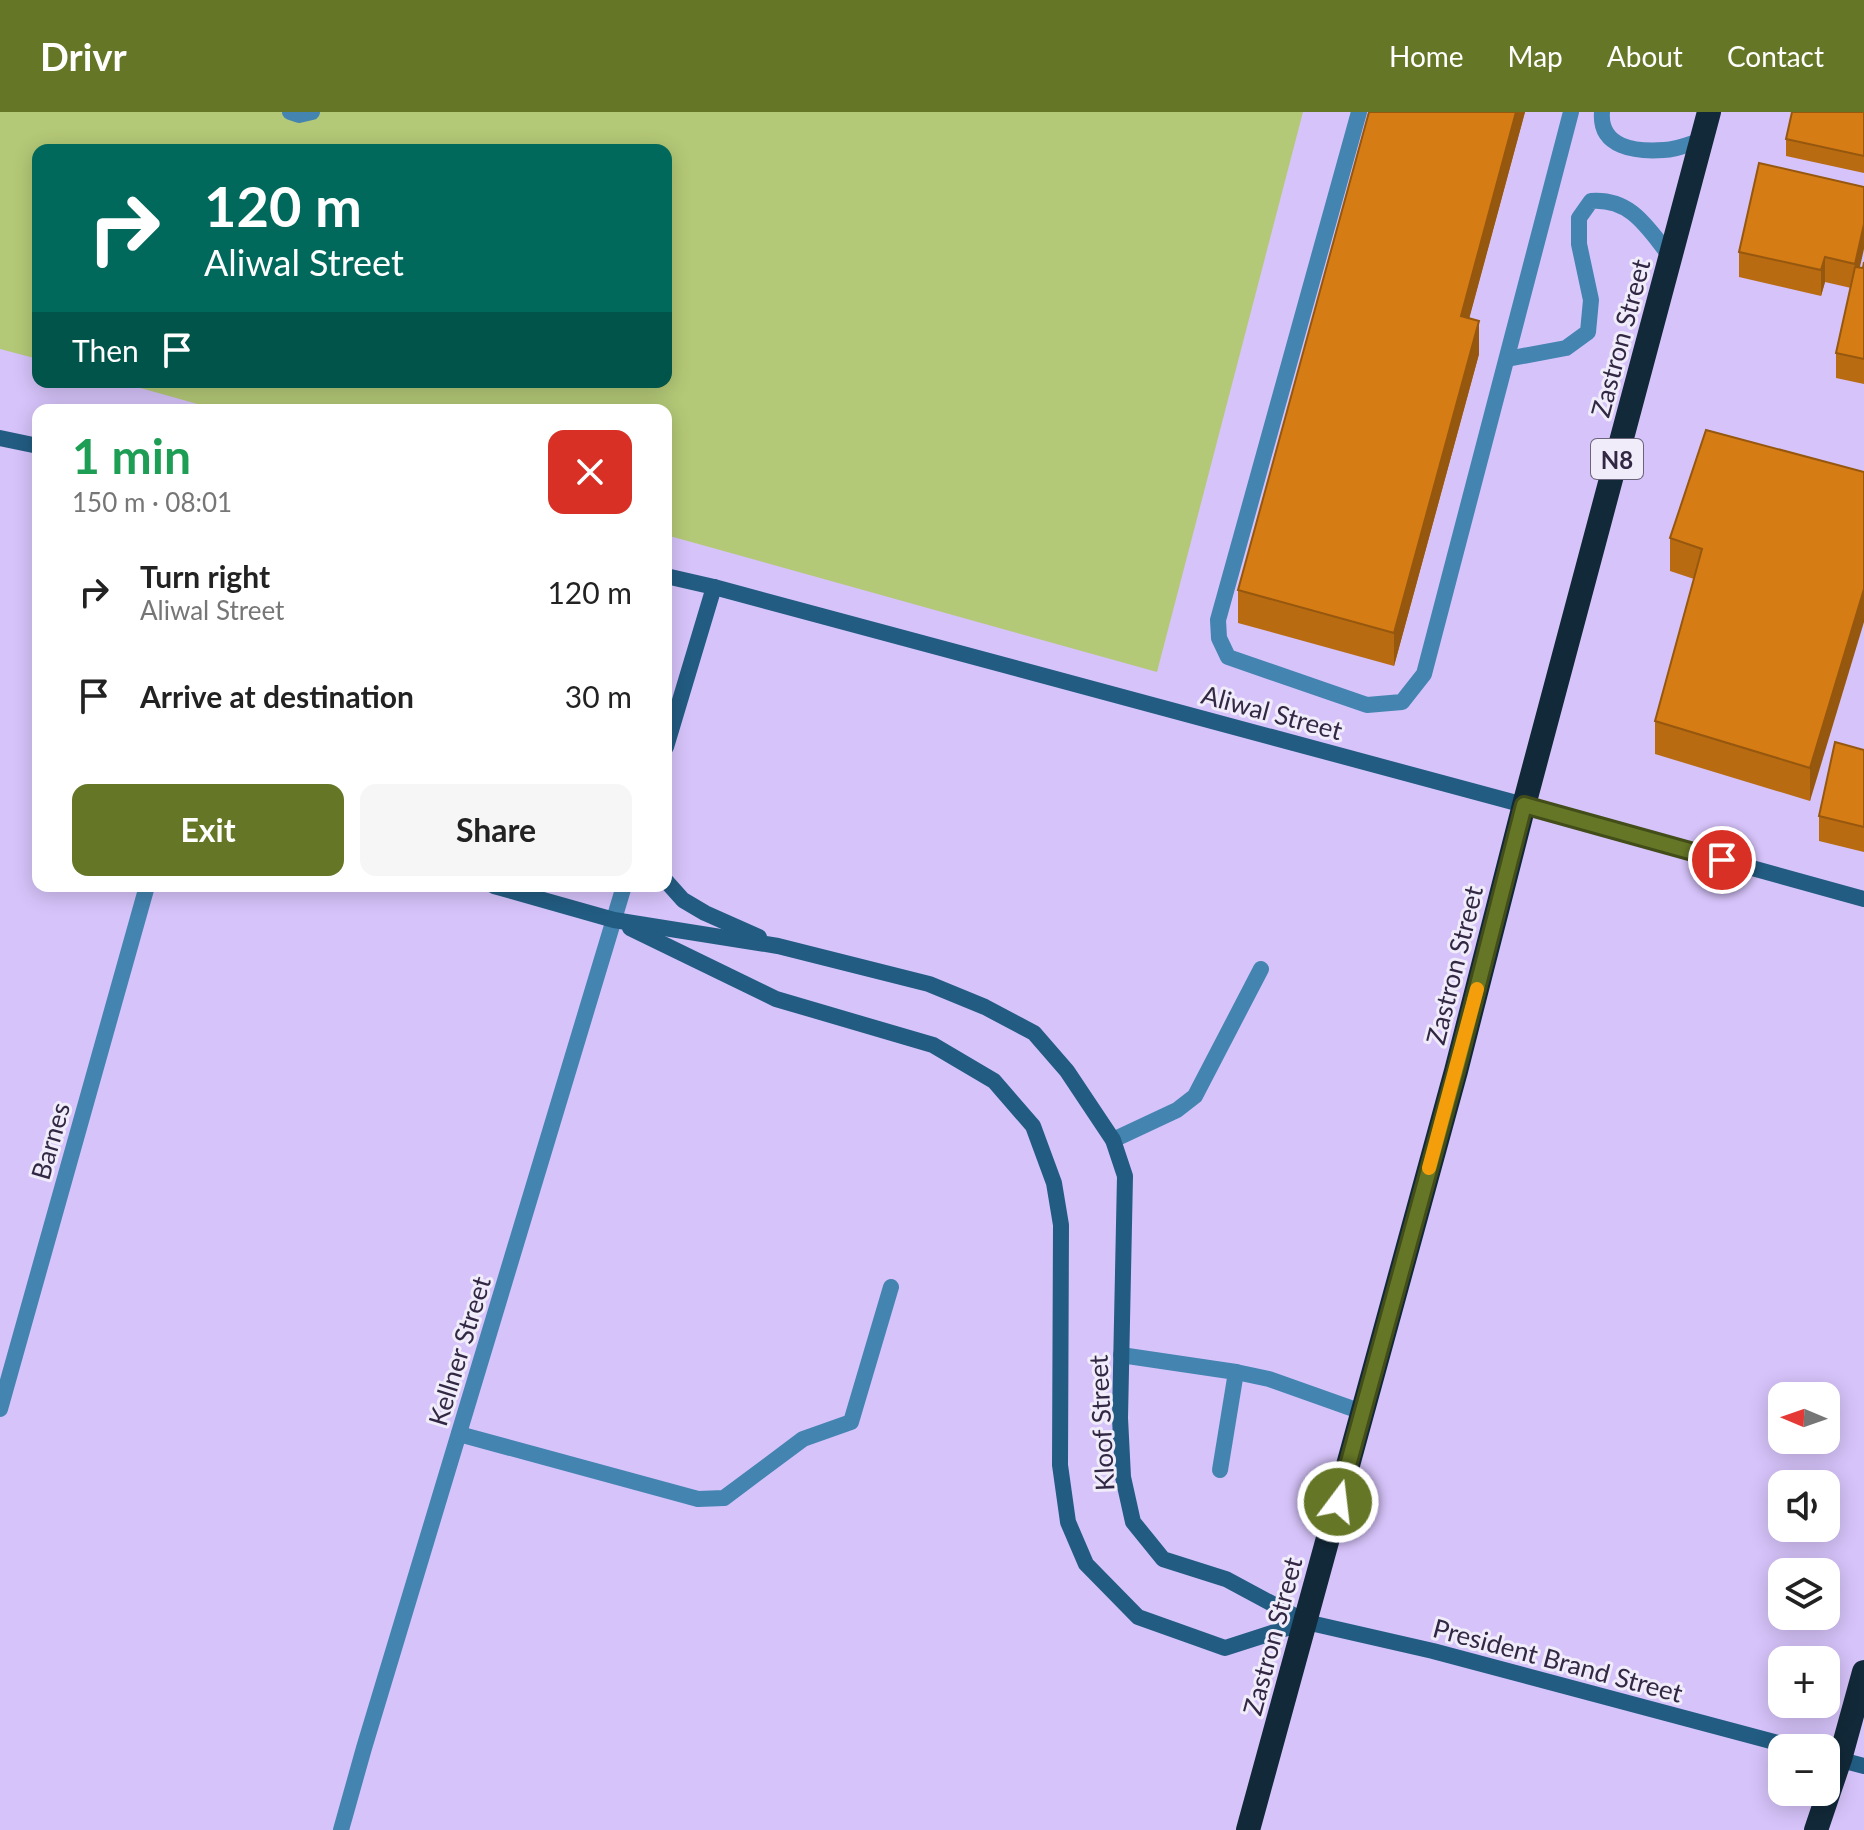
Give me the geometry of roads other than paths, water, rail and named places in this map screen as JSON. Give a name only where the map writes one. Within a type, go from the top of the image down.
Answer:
[{"type":"highway","name":"Zastron Street","points":[[1248,1830],[1456,1071],[1709,112]]},
{"type":"highway","points":[[1840,1738],[1864,1672]]},
{"type":"highway","points":[[1816,1830],[1822,1806]]},
{"type":"main road","points":[[6,440],[32,447]]},
{"type":"main road","name":"Aliwal Street","points":[[672,577],[1864,899]]},
{"type":"main road","points":[[672,727],[714,587]]},
{"type":"main road","points":[[672,888],[683,900],[705,913],[778,946]]},
{"type":"main road","points":[[515,892],[614,920]]},
{"type":"main road","name":"Kloof Street","points":[[614,920],[778,946],[929,984],[985,1007],[1034,1033],[1067,1071],[1113,1140],[1125,1176],[1120,1418],[1123,1477],[1133,1522],[1163,1559],[1226,1579],[1306,1622]]},
{"type":"main road","name":"Kloof Street","points":[[614,920],[776,999],[933,1045],[994,1081],[1033,1126],[1054,1183],[1061,1225],[1060,1465],[1068,1522],[1086,1564],[1138,1617],[1225,1648],[1306,1622]]},
{"type":"main road","name":"President Brand Street","points":[[1306,1622],[1433,1651],[1768,1740]]},
{"type":"main road","points":[[1840,1759],[1864,1766]]},
{"type":"street","points":[[290,112],[299,115],[312,112]]},
{"type":"street","points":[[1359,112],[1218,620],[1219,638],[1228,657],[1367,705],[1402,702],[1424,674],[1571,112]]},
{"type":"street","points":[[1602,112],[1601,122],[1609,138],[1628,149],[1666,150],[1702,140]]},
{"type":"street","points":[[1507,359],[1566,348],[1588,332],[1591,300],[1579,244],[1579,218],[1591,201],[1608,200],[1637,215],[1671,257]]},
{"type":"street","name":"Barnes","points":[[0,1409],[145,892]]},
{"type":"street","name":"Kellner Street","points":[[341,1830],[622,892]]},
{"type":"street","points":[[1113,1140],[1177,1110],[1195,1096],[1261,969]]},
{"type":"street","points":[[459,1434],[698,1499],[724,1498],[803,1439],[851,1422],[891,1287]]},
{"type":"street","points":[[1121,1355],[1269,1379],[1362,1412]]},
{"type":"street","points":[[1220,1470],[1236,1372]]}]
